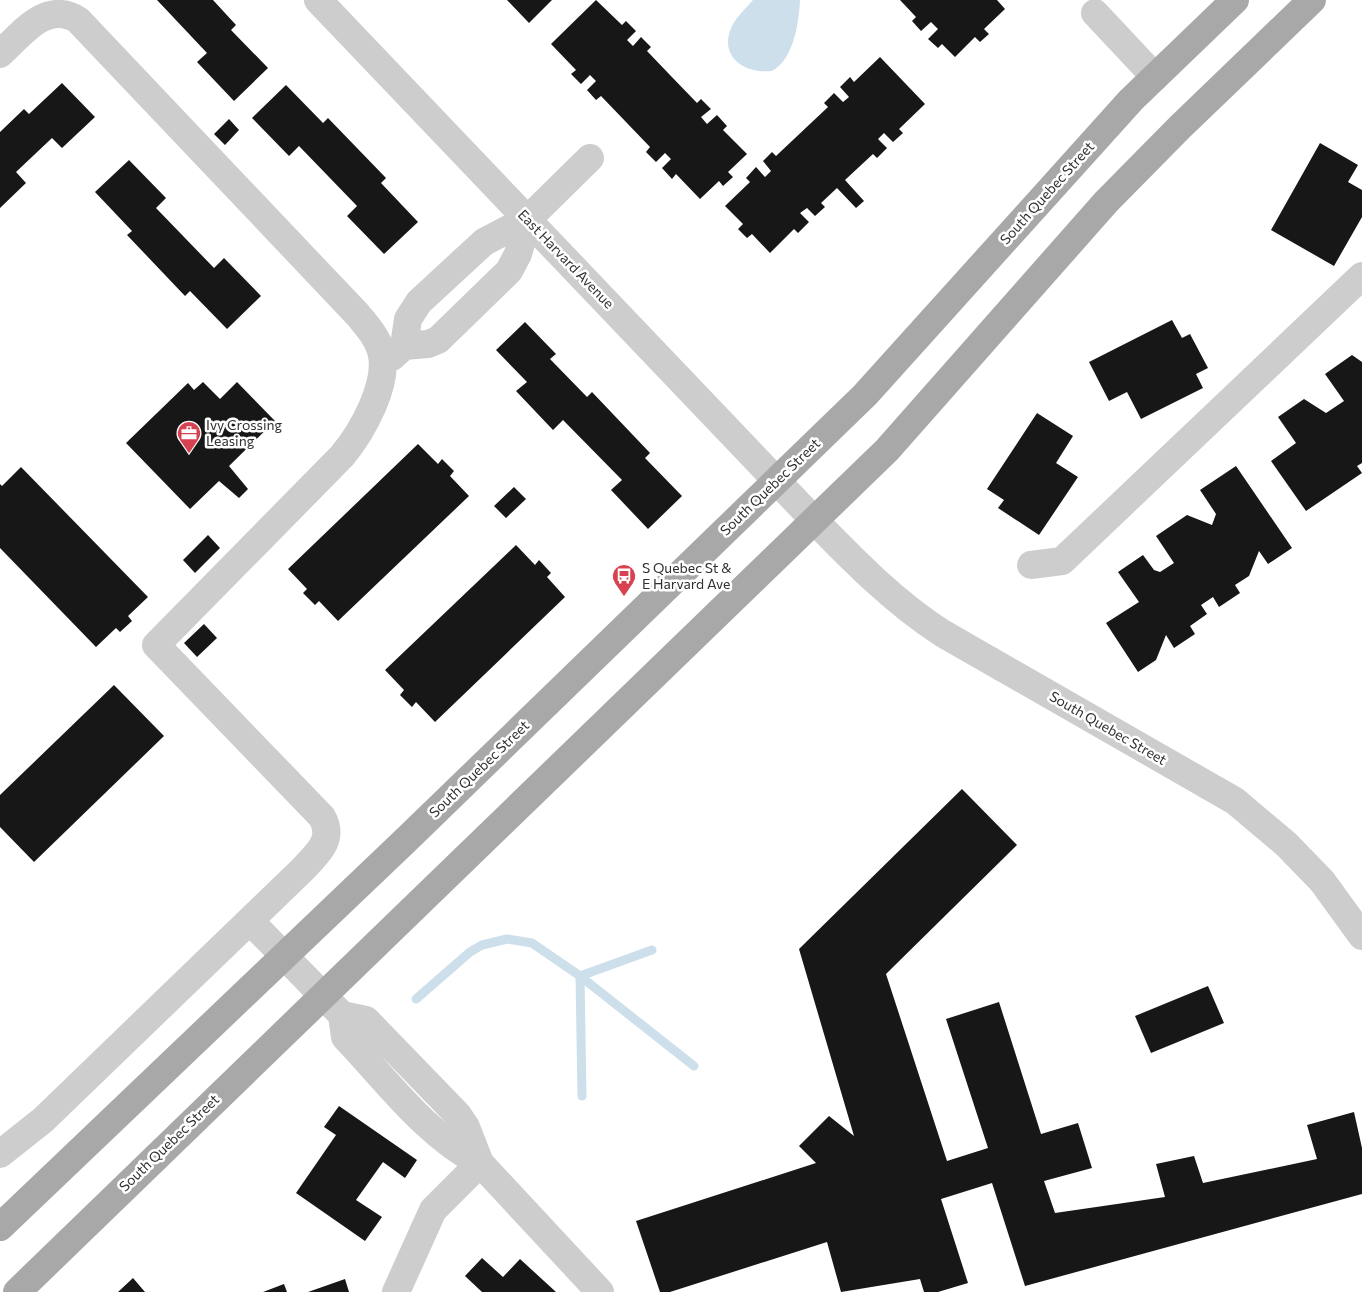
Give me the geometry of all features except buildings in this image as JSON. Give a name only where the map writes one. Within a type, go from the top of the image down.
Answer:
[{"type":"main road","name":"South Quebec Street","points":[[0,1226],[285,955],[865,395],[1087,148],[1155,77],[1235,0]]},
{"type":"main road","name":"South Quebec Street","points":[[17,1292],[887,450],[1106,202],[1180,127],[1312,0]]},
{"type":"street","name":"East Harvard Avenue","points":[[318,0],[814,520]]},
{"type":"street","points":[[0,54],[44,16],[58,13],[78,20],[358,315],[373,334],[380,347],[383,365],[364,423],[342,456],[156,645],[310,804],[326,824],[328,837],[316,855],[250,921],[39,1123],[0,1154]]},
{"type":"street","points":[[1095,13],[1155,77]]},
{"type":"street","points":[[404,346],[408,319],[419,302],[484,242],[528,219],[590,158]]},
{"type":"street","points":[[383,365],[404,346],[428,344],[438,340],[494,288],[514,262],[528,219]]},
{"type":"street","points":[[1030,565],[1062,561],[1362,276]]},
{"type":"street","name":"South Quebec Street","points":[[814,520],[868,574],[915,616],[1235,801],[1286,844],[1322,881],[1362,936]]},
{"type":"street","points":[[250,921],[342,1015],[345,1036],[436,1134],[462,1154],[480,1163],[600,1292]]},
{"type":"street","points":[[396,1292],[433,1210],[480,1163]]},
{"type":"water","points":[[753,0],[800,0],[794,39],[786,58],[772,71],[753,70],[744,66],[737,62],[729,47],[728,38],[733,24]]},
{"type":"waterway","points":[[416,999],[470,952],[482,945],[507,939],[532,943],[580,976],[694,1066]]},
{"type":"waterway","points":[[580,976],[652,950]]},
{"type":"waterway","points":[[580,976],[582,1096]]},
{"type":"place","name":"Ivy Crossing Leasing","points":[[189,454]]},
{"type":"place","name":"S Quebec St & E Harvard Ave","points":[[624,597]]}]
